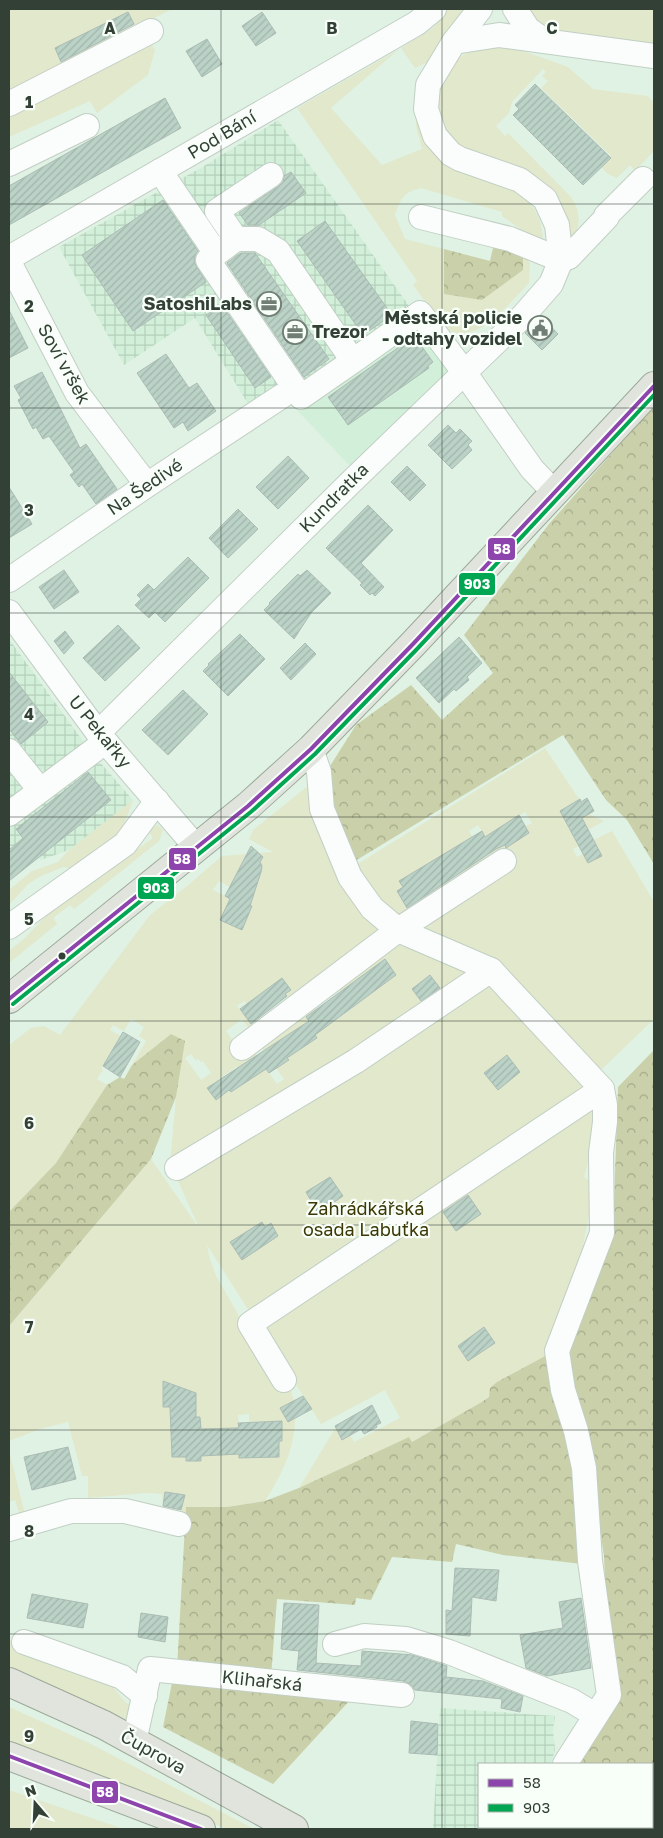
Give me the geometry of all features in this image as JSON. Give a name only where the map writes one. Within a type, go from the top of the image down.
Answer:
[{"type":"main road","points":[[9,999],[248,806],[311,749],[555,493],[654,386]]},
{"type":"main road","name":"Čuprova","points":[[9,1682],[104,1726],[294,1829]]},
{"type":"main road","name":"Čuprova","points":[[9,1700],[84,1731],[267,1829]]},
{"type":"main road","points":[[9,1756],[201,1829]]},
{"type":"street","name":"Pod Bání","points":[[9,260],[417,23],[434,9]]},
{"type":"street","points":[[480,9],[454,42],[428,84],[426,109],[435,136],[451,154],[460,159],[520,180],[545,199],[557,225],[561,260]]},
{"type":"street","points":[[515,9],[528,29],[545,41]]},
{"type":"street","points":[[9,104],[151,31]]},
{"type":"street","points":[[454,42],[499,35],[654,56]]},
{"type":"street","points":[[9,164],[87,126]]},
{"type":"street","points":[[160,172],[210,246]]},
{"type":"street","points":[[236,239],[217,211],[272,175]]},
{"type":"street","points":[[421,217],[510,239],[561,260],[569,257],[643,179]]},
{"type":"street","points":[[353,361],[278,251],[258,239],[236,239],[208,260],[300,397],[353,361],[420,314],[464,372],[532,470],[555,493]]},
{"type":"street","name":"Soví vršek","points":[[9,260],[77,393],[147,485]]},
{"type":"street","name":"Kundratka","points":[[9,814],[101,737],[522,316],[551,284],[561,260]]},
{"type":"street","name":"Na Šedivé","points":[[9,580],[147,485],[282,396]]},
{"type":"street","name":"U Pekařky","points":[[9,612],[101,737],[196,847]]},
{"type":"street","points":[[311,749],[319,772],[322,809],[350,877],[372,908],[398,930],[491,970],[602,1089],[605,1105],[601,1153],[602,1233],[557,1351],[563,1390],[576,1430],[584,1468],[590,1561],[609,1695],[566,1763]]},
{"type":"street","points":[[9,751],[40,790]]},
{"type":"street","points":[[9,927],[125,844],[157,801]]},
{"type":"street","points":[[242,1048],[398,930],[504,861]]},
{"type":"street","points":[[177,1168],[356,1061],[491,970]]},
{"type":"street","points":[[284,1380],[250,1324],[602,1089]]},
{"type":"street","points":[[9,1529],[72,1511],[125,1511],[179,1524]]},
{"type":"street","points":[[335,1644],[364,1636],[406,1639],[449,1652],[572,1701],[595,1716]]},
{"type":"street","points":[[24,1642],[122,1677],[144,1696]]},
{"type":"street","name":"Klihařská","points":[[134,1742],[150,1669],[402,1695]]},
{"type":"shaded area","points":[[278,120],[421,323],[296,409],[280,388],[250,407],[195,318],[124,365],[59,247],[204,166]]},
{"type":"shaded area","points":[[421,323],[460,385],[365,482],[296,409]]},
{"type":"shaded area","points":[[9,639],[91,752],[133,800],[69,850],[41,860],[37,857],[9,879]]},
{"type":"shaded area","points":[[440,1708],[555,1716],[553,1731],[555,1750],[551,1763],[478,1763],[478,1828],[527,1829],[433,1829]]},
{"type":"green space","points":[[9,9],[172,9],[83,54],[9,96]]},
{"type":"green space","points":[[447,9],[469,9],[428,62],[415,68],[401,48],[434,27]]},
{"type":"green space","points":[[524,9],[654,9],[654,49],[551,35]]},
{"type":"green space","points":[[150,43],[155,50],[148,75],[97,113],[90,101],[9,137],[9,114]]},
{"type":"green space","points":[[493,45],[515,48],[568,67],[593,89],[648,96],[654,103],[654,151],[635,171],[630,165],[617,178],[608,174],[601,167],[611,156],[541,88],[548,81],[542,76],[546,72],[543,69],[512,102],[509,113],[496,126],[505,136],[508,133],[575,203],[579,221],[576,233],[569,244],[563,228],[459,148],[450,139],[440,120],[437,106],[439,91],[450,69],[465,54]]},
{"type":"green space","points":[[398,50],[331,108],[382,165],[422,149],[416,126],[416,96],[451,167],[469,175],[503,184],[523,195],[535,210],[540,221],[543,236],[541,241],[502,216],[502,212],[421,188],[406,194],[401,200],[395,215],[405,239],[444,249],[444,294],[523,254],[530,263],[529,283],[502,312],[480,328],[468,333],[457,333],[445,328],[413,285],[417,281],[297,108]]},
{"type":"green space","points":[[507,246],[523,254],[523,270],[482,300],[444,294],[444,249],[490,261],[493,248]]},
{"type":"green space","points":[[654,406],[654,864],[627,820],[606,800],[563,735],[350,864],[326,811],[325,774],[356,725],[411,685],[442,720],[493,673],[464,635],[549,524]]},
{"type":"green space","name":"Zahrádkářská osada Labuťka","points":[[545,748],[579,799],[560,811],[569,825],[589,814],[604,821],[588,830],[584,821],[579,846],[573,849],[577,857],[583,854],[588,863],[602,856],[594,840],[612,831],[654,902],[654,1019],[599,1072],[600,1120],[584,1177],[595,1185],[579,1266],[549,1354],[497,1382],[489,1396],[480,1403],[412,1442],[409,1437],[299,1488],[336,1427],[350,1435],[354,1442],[400,1418],[385,1390],[321,1424],[207,1245],[216,1276],[270,1370],[290,1388],[294,1401],[281,1408],[287,1421],[295,1417],[293,1440],[282,1471],[265,1501],[227,1507],[186,1507],[185,1513],[181,1512],[185,1495],[165,1492],[163,1507],[162,1494],[147,1493],[88,1498],[88,1476],[82,1476],[68,1422],[40,1429],[9,1441],[9,1326],[151,1159],[199,1228],[170,1163],[176,1097],[184,1041],[171,1034],[132,1065],[146,1041],[139,1036],[144,1027],[131,1019],[124,1031],[113,1025],[110,1030],[121,1036],[97,1079],[107,1085],[56,1163],[9,1212],[9,1045],[31,1028],[44,1026],[60,1035],[150,915],[222,856],[247,854],[230,887],[219,881],[213,890],[233,900],[221,920],[242,930],[252,906],[250,906],[261,871],[260,862],[263,857],[259,853],[273,852],[249,839],[253,830],[314,781],[351,868]],"holes":[[[525,812],[532,823],[526,826],[529,833],[507,847],[496,830]],[[478,825],[494,851],[485,857],[469,831]],[[458,846],[469,867],[459,874],[460,876],[451,881],[438,858]],[[432,861],[445,883],[408,908],[397,891],[403,887],[400,880]],[[385,959],[396,975],[360,1002],[348,987]],[[431,976],[443,994],[426,1006],[416,994],[422,981]],[[339,989],[353,1008],[318,1033],[317,1010],[314,1007]],[[290,990],[285,994],[290,1000],[253,1026],[237,1006],[244,1001],[247,1004]],[[242,1019],[250,1030],[234,1042],[226,1031]],[[300,1027],[313,1031],[317,1039],[287,1058],[289,1061],[280,1066],[268,1048]],[[258,1043],[284,1079],[277,1084],[251,1048]],[[191,1054],[196,1061],[198,1059],[201,1062],[203,1061],[211,1073],[201,1080],[185,1058]],[[236,1067],[255,1076],[232,1092],[214,1087],[212,1084]],[[484,1328],[495,1343],[468,1361],[458,1346]],[[249,1414],[249,1422],[278,1421],[282,1441],[279,1441],[279,1457],[239,1458],[237,1427],[239,1427],[238,1415]],[[185,1417],[200,1417],[201,1429],[214,1429],[215,1455],[201,1456],[201,1461],[186,1461]]]},
{"type":"green space","points":[[133,800],[124,825],[127,827],[118,840],[75,869],[63,867],[39,877],[27,885],[9,905],[9,890],[32,871],[58,862],[69,850]]},
{"type":"green space","points":[[158,825],[163,830],[159,841],[74,909],[70,905],[53,918],[57,924],[9,963],[9,951],[25,938],[51,911],[153,838],[147,829]]},
{"type":"green space","points":[[171,1034],[185,1041],[176,1097],[151,1159],[9,1326],[9,1212],[56,1163],[107,1085],[120,1077],[124,1079],[132,1065]]},
{"type":"green space","points":[[654,1050],[654,1828],[552,1829],[653,1828],[653,1763],[579,1763],[617,1691],[606,1606],[604,1556],[591,1469],[563,1353],[613,1231],[618,1087]]},
{"type":"green space","points":[[549,1354],[573,1451],[582,1564],[503,1555],[456,1544],[452,1562],[392,1557],[371,1600],[356,1598],[355,1605],[277,1599],[271,1677],[177,1669],[186,1507],[227,1507],[265,1501],[299,1488],[409,1437],[412,1442],[489,1397],[490,1388],[497,1382]]},
{"type":"green space","points":[[9,1450],[25,1514],[20,1515],[15,1500],[9,1502]]},
{"type":"green space","points":[[9,1640],[34,1651],[103,1674],[125,1702],[136,1709],[128,1725],[9,1667]]},
{"type":"green space","points":[[173,1678],[352,1698],[273,1784],[163,1727]]},
{"type":"green space","points":[[9,1707],[89,1743],[254,1829],[227,1829],[9,1746]]},
{"type":"green space","points":[[9,1790],[124,1829],[9,1829]]},
{"type":"building","points":[[128,12],[134,24],[61,62],[55,48]]},
{"type":"building","points":[[262,12],[276,33],[256,46],[242,26]]},
{"type":"building","points":[[207,39],[222,64],[202,77],[186,51]]},
{"type":"building","points":[[535,84],[611,158],[583,185],[513,115],[519,109],[515,105]]},
{"type":"building","points":[[165,98],[181,128],[9,225],[9,186]]},
{"type":"building","points":[[291,172],[306,193],[259,225],[248,225],[239,213],[279,186],[283,182],[284,176]]},
{"type":"building","points":[[163,200],[198,251],[194,262],[206,282],[133,331],[82,255]]},
{"type":"building","points":[[325,221],[392,315],[363,335],[297,241]]},
{"type":"building","name":"SatoshiLabs","points":[[241,253],[255,253],[329,359],[304,377],[227,263]]},
{"type":"building","points":[[222,305],[271,377],[255,388],[206,315]]},
{"type":"building","points":[[9,310],[28,348],[9,358]]},
{"type":"building","points":[[541,316],[558,334],[542,350],[525,333]]},
{"type":"building","points":[[409,340],[415,348],[420,344],[433,362],[428,366],[429,368],[348,425],[328,397]]},
{"type":"building","points":[[166,354],[189,388],[197,383],[216,411],[188,431],[183,422],[174,428],[137,373]]},
{"type":"building","points":[[42,372],[80,448],[86,444],[117,489],[96,504],[82,484],[79,487],[70,475],[74,472],[49,436],[43,439],[36,427],[33,429],[18,400],[21,398],[14,386]]},
{"type":"building","points":[[448,425],[456,433],[460,429],[472,441],[468,445],[472,450],[452,469],[428,445]]},
{"type":"building","points":[[288,456],[309,478],[278,509],[256,487]]},
{"type":"building","points":[[407,466],[426,485],[410,501],[391,482]]},
{"type":"building","points":[[9,487],[32,524],[9,538]]},
{"type":"building","points":[[368,505],[393,530],[361,563],[384,587],[375,596],[372,593],[370,595],[360,585],[362,583],[326,548]]},
{"type":"building","points":[[238,509],[258,529],[228,558],[209,538]]},
{"type":"building","points":[[188,557],[209,578],[165,622],[155,612],[149,618],[135,605],[141,599],[137,595],[148,584],[154,590]]},
{"type":"building","points":[[64,570],[79,592],[54,609],[39,587]]},
{"type":"building","points":[[307,570],[331,593],[311,613],[294,639],[264,610],[298,574],[300,576]]},
{"type":"building","points":[[118,625],[140,648],[105,681],[83,658]]},
{"type":"building","points":[[65,631],[74,643],[64,654],[54,641]]},
{"type":"building","points":[[240,634],[265,659],[228,696],[203,671]]},
{"type":"building","points":[[459,637],[482,663],[467,677],[469,680],[456,691],[454,689],[439,703],[416,678]]},
{"type":"building","points":[[305,643],[316,654],[291,680],[280,668]]},
{"type":"building","points":[[9,672],[48,722],[21,744],[9,729]]},
{"type":"building","points":[[183,690],[208,714],[168,755],[142,730]]},
{"type":"building","points":[[88,772],[111,800],[9,881],[9,850],[23,838],[16,829]]},
{"type":"building","points":[[587,798],[594,811],[582,818],[602,856],[588,863],[560,811],[580,799],[581,802]]},
{"type":"building","points":[[519,815],[529,833],[506,848],[505,845],[496,849],[407,908],[397,891],[403,887],[399,881],[482,831],[485,837]]},
{"type":"building","points":[[251,846],[263,857],[260,862],[262,866],[261,872],[250,906],[252,906],[242,930],[220,920],[230,899],[225,896]]},
{"type":"building","points":[[385,959],[396,975],[315,1035],[317,1038],[287,1058],[289,1060],[269,1073],[266,1069],[231,1092],[229,1090],[216,1100],[207,1088],[309,1021],[306,1017]]},
{"type":"building","points":[[430,975],[440,988],[421,1001],[412,989]]},
{"type":"building","points":[[282,978],[291,990],[285,994],[287,996],[251,1024],[240,1009]]},
{"type":"building","points":[[123,1032],[140,1042],[120,1077],[103,1066]]},
{"type":"building","points":[[507,1055],[520,1072],[498,1090],[484,1073]]},
{"type":"building","points":[[330,1177],[343,1196],[318,1213],[306,1192]]},
{"type":"building","points":[[468,1195],[481,1214],[456,1231],[443,1212]]},
{"type":"building","points":[[262,1222],[265,1227],[271,1223],[278,1236],[242,1260],[230,1242]]},
{"type":"building","points":[[484,1327],[495,1343],[468,1361],[458,1346]]},
{"type":"building","points":[[163,1381],[196,1393],[196,1417],[200,1417],[201,1429],[237,1428],[239,1427],[238,1423],[282,1421],[282,1441],[279,1441],[279,1457],[239,1458],[239,1454],[201,1456],[201,1461],[186,1461],[186,1457],[172,1457],[170,1407],[163,1407]]},
{"type":"building","points":[[303,1396],[312,1409],[288,1422],[280,1408]]},
{"type":"building","points":[[372,1405],[381,1423],[364,1434],[361,1429],[342,1440],[335,1426]]},
{"type":"building","points":[[68,1447],[76,1479],[32,1490],[24,1457]]},
{"type":"building","points":[[165,1492],[185,1495],[181,1510],[163,1506]]},
{"type":"building","points":[[455,1568],[499,1570],[496,1601],[472,1597],[470,1636],[446,1634],[446,1610],[452,1611]]},
{"type":"building","points":[[32,1594],[88,1604],[83,1628],[27,1618]]},
{"type":"building","points":[[581,1598],[591,1668],[547,1676],[526,1668],[520,1635],[563,1628],[559,1602]]},
{"type":"building","points":[[284,1603],[319,1605],[316,1663],[361,1666],[362,1651],[413,1655],[447,1666],[446,1677],[483,1681],[523,1696],[520,1712],[501,1708],[502,1699],[415,1690],[410,1684],[403,1681],[297,1670],[299,1651],[281,1649]]},
{"type":"building","points":[[141,1613],[168,1617],[165,1642],[138,1637]]},
{"type":"building","points":[[411,1721],[438,1724],[437,1755],[409,1753]]},
{"type":"transit line","name":"58","points":[[9,999],[248,806],[311,749],[413,644],[654,386]]},
{"type":"transit line","name":"903","points":[[13,1004],[252,811],[315,754],[418,648],[654,395]]},
{"type":"transit line","name":"58","points":[[9,1756],[201,1829]]},
{"type":"place","name":"SatoshiLabs","points":[[269,304]]},
{"type":"place","name":"Městská policie - odtahy vozidel","points":[[540,328]]},
{"type":"place","name":"Trezor","points":[[295,332]]}]
